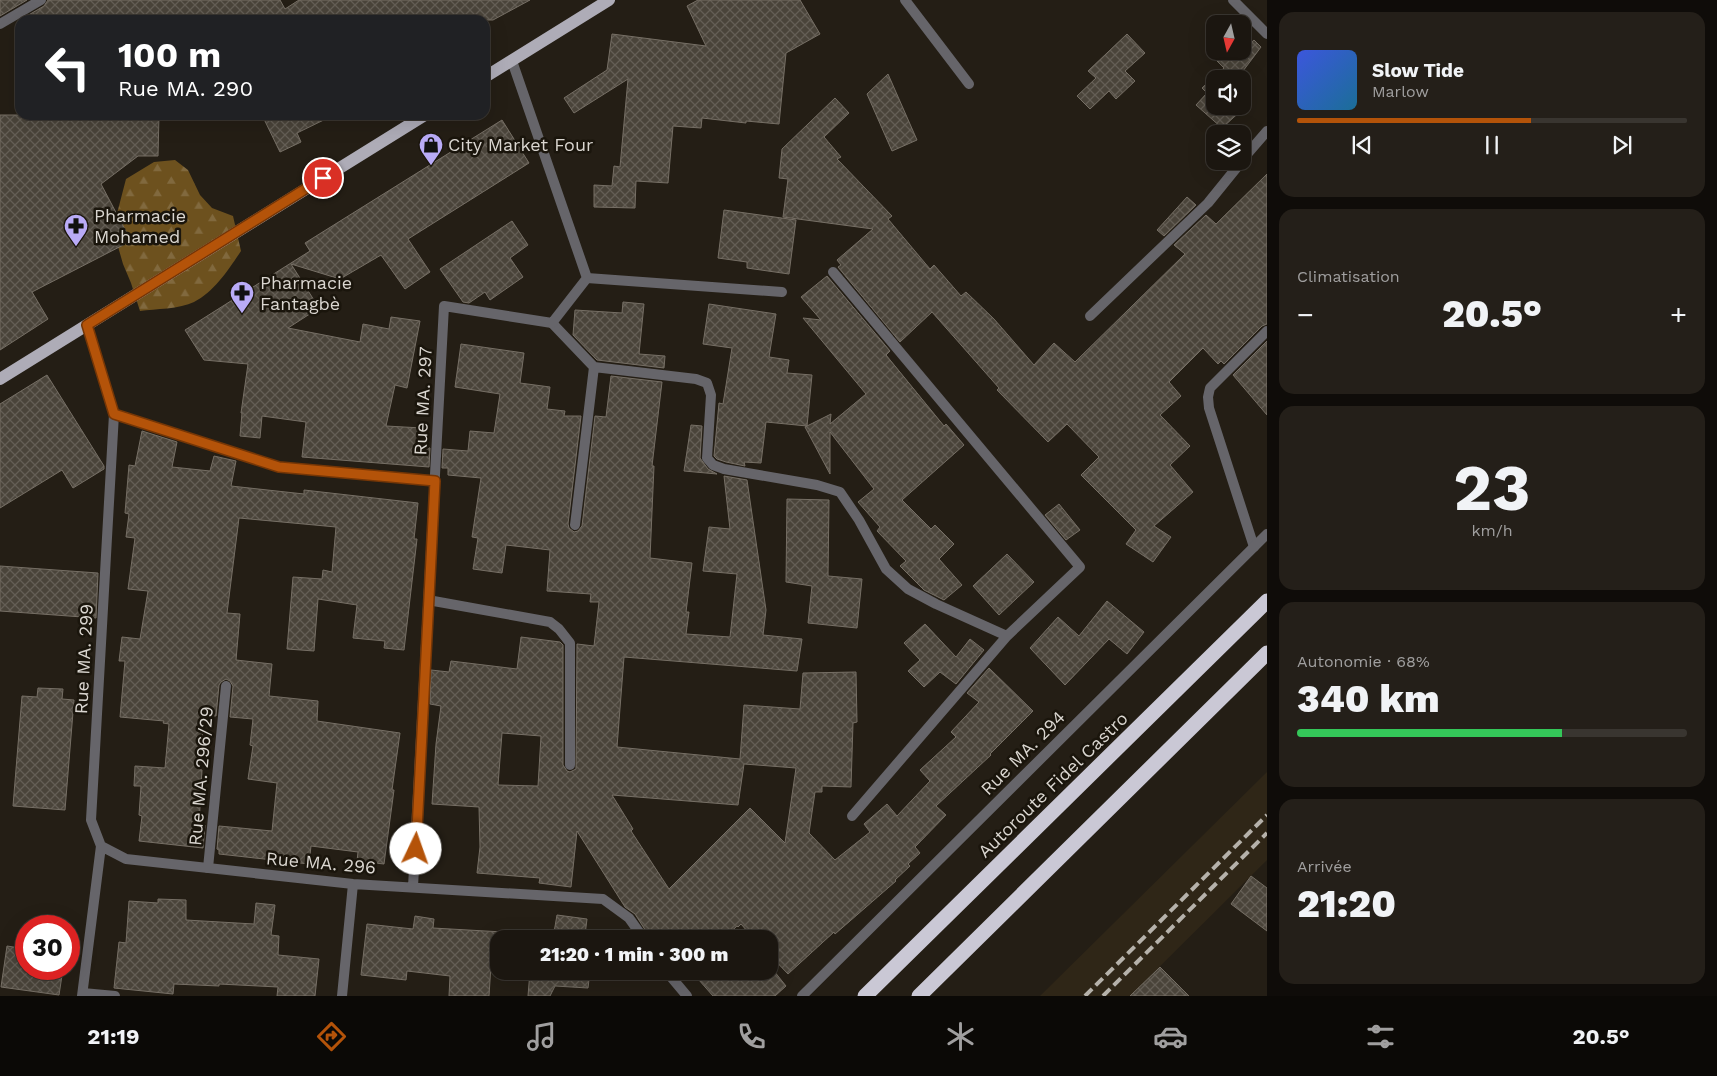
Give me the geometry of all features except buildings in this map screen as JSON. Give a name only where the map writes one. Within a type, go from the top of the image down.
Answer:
[{"type":"highway","name":"Autoroute Fidel Castro","points":[[865,996],[1267,601]]},
{"type":"highway","points":[[919,996],[1267,653]]},
{"type":"main road","points":[[490,75],[609,0]]},
{"type":"main road","points":[[0,379],[417,120]]},
{"type":"street","points":[[15,15],[41,0]]},
{"type":"street","points":[[905,0],[969,84]]},
{"type":"street","points":[[1233,0],[1267,34]]},
{"type":"street","points":[[0,24],[15,15]]},
{"type":"street","points":[[512,61],[587,278]]},
{"type":"street","points":[[1251,150],[1267,131]]},
{"type":"street","points":[[1090,316],[1208,203],[1235,170]]},
{"type":"street","points":[[833,272],[1080,567],[1006,636],[852,816]]},
{"type":"street","points":[[587,278],[782,292]]},
{"type":"street","points":[[587,278],[552,323],[594,367],[696,378],[707,383],[711,395],[707,458],[713,465],[724,469],[817,485],[840,492],[859,520],[886,569],[908,589],[1006,636]]},
{"type":"street","name":"Rue MA. 297","points":[[414,887],[444,306],[552,323]]},
{"type":"street","name":"Rue MA. 299","points":[[83,995],[101,846],[91,820],[114,414],[87,325]]},
{"type":"street","points":[[1254,547],[1209,408],[1208,397],[1210,388],[1267,331]]},
{"type":"street","points":[[576,525],[594,367]]},
{"type":"street","points":[[114,414],[279,467],[435,481]]},
{"type":"street","name":"Rue MA. 294","points":[[802,996],[1267,534]]},
{"type":"street","points":[[428,600],[550,622],[559,629],[570,643],[570,765]]},
{"type":"street","name":"Rue MA. 296/29","points":[[208,868],[226,686]]},
{"type":"street","name":"Rue MA. 296","points":[[101,846],[126,859],[352,884],[604,898],[629,918],[638,930]]},
{"type":"street","points":[[342,996],[352,884]]},
{"type":"street","points":[[674,980],[687,996]]},
{"type":"street","points":[[83,995],[115,996]]},
{"type":"shaded area","points":[[1267,772],[1267,860],[1130,996],[1040,996]]},
{"type":"green space","points":[[175,160],[188,170],[200,195],[212,208],[233,216],[241,251],[226,272],[201,298],[175,307],[140,311],[113,229],[126,179],[154,162]]},
{"type":"railway","points":[[1085,996],[1267,815]]},
{"type":"railway","points":[[1103,996],[1267,833]]},
{"type":"place","name":"City Market Four","points":[[431,166]]},
{"type":"place","name":"Pharmacie Mohamed","points":[[76,247]]},
{"type":"place","name":"Pharmacie Fantagbè","points":[[242,314]]},
{"type":"route","points":[[323,178],[87,325],[114,414],[279,467],[435,481],[416,849]]}]
